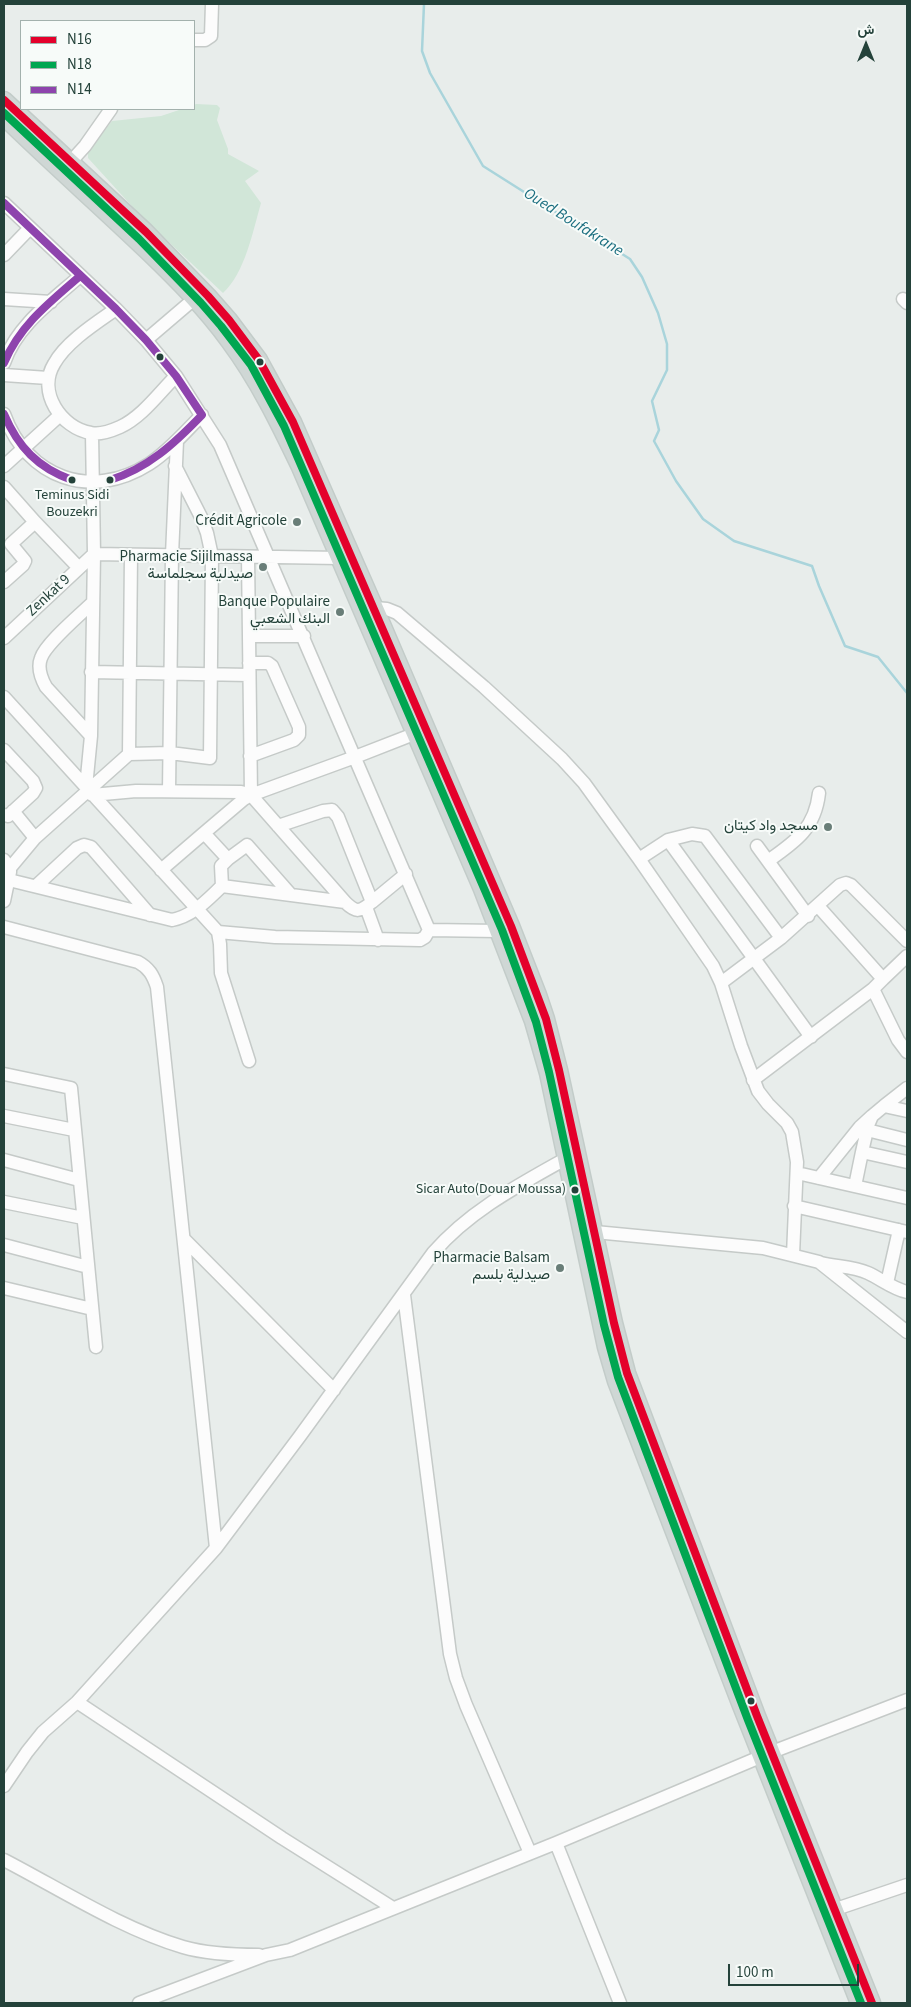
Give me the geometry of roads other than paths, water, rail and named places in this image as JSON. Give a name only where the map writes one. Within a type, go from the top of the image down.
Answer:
[{"type":"main road","points":[[4,100],[194,299],[229,341],[251,374],[276,418],[300,467],[482,889],[525,996],[539,1039],[567,1158],[606,1347],[616,1381],[767,1754],[836,1909],[872,2003]]},
{"type":"main road","points":[[4,117],[67,167],[186,272],[229,320],[259,360],[304,445],[505,912],[538,995],[559,1070],[627,1373],[859,2003]]},
{"type":"street","points":[[195,40],[205,40],[211,36],[212,4]]},
{"type":"street","points":[[67,167],[110,110]]},
{"type":"street","points":[[5,207],[116,309],[146,340],[176,376],[220,445],[304,636],[429,930]]},
{"type":"street","points":[[4,255],[30,228]]},
{"type":"street","points":[[4,363],[15,339],[29,322],[80,276]]},
{"type":"street","points":[[4,299],[50,302]]},
{"type":"street","points":[[146,340],[194,299]]},
{"type":"street","points":[[116,309],[88,329],[63,352],[54,364],[48,378],[52,403],[59,416],[81,430],[92,434],[107,432],[122,426],[138,414],[176,376]]},
{"type":"street","points":[[4,375],[48,378]]},
{"type":"street","points":[[4,414],[14,437],[38,464],[54,474],[72,480],[93,483],[128,475],[161,456],[202,415]]},
{"type":"street","points":[[4,466],[59,416]]},
{"type":"street","points":[[89,791],[94,554],[92,434]]},
{"type":"street","points":[[169,792],[172,556],[177,441]]},
{"type":"street","points":[[4,901],[7,870],[35,838],[129,754],[170,753],[210,758],[212,556],[201,517],[175,466]]},
{"type":"street","points":[[4,487],[79,568]]},
{"type":"street","points":[[4,582],[25,561],[7,540],[36,522]]},
{"type":"street","points":[[94,554],[339,558]]},
{"type":"street","name":"Zenkat 9","points":[[4,638],[94,554]]},
{"type":"street","points":[[129,754],[131,555]]},
{"type":"street","points":[[248,557],[251,795]]},
{"type":"street","points":[[91,736],[46,688],[42,680],[40,659],[47,647],[92,603]]},
{"type":"street","points":[[375,608],[387,609],[397,613],[484,687],[562,759],[584,783],[701,947],[721,983],[758,1091],[787,1123],[792,1132],[797,1162],[794,1206],[794,1255]]},
{"type":"street","points":[[249,636],[304,636]]},
{"type":"street","points":[[91,672],[211,674],[249,669],[268,663],[272,666],[299,727],[299,735],[294,740],[250,756]]},
{"type":"street","points":[[4,698],[218,932],[221,973],[249,1061]]},
{"type":"street","points":[[161,870],[251,795],[414,734]]},
{"type":"street","points":[[4,750],[34,781],[36,788],[34,793],[11,815],[35,838]]},
{"type":"street","points":[[89,791],[241,792],[251,795],[352,910],[369,904],[406,874]]},
{"type":"street","points":[[768,861],[791,845],[808,826],[818,801],[819,793]]},
{"type":"street","points":[[278,826],[323,811],[332,810],[338,817],[369,904],[378,940]]},
{"type":"street","points":[[204,833],[228,859]]},
{"type":"street","points":[[639,859],[668,840],[692,834],[706,836],[781,938]]},
{"type":"street","points":[[668,840],[811,1037]]},
{"type":"street","points":[[36,886],[77,848],[84,845],[91,847],[150,915]]},
{"type":"street","points":[[222,886],[221,866],[247,845],[291,895]]},
{"type":"street","points":[[757,846],[808,916]]},
{"type":"street","points":[[7,870],[36,886],[172,920],[183,918],[222,886],[344,902]]},
{"type":"street","points":[[721,983],[781,938],[808,916],[840,885],[846,883],[851,884],[907,941]]},
{"type":"street","points":[[818,906],[883,980]]},
{"type":"street","points":[[4,927],[138,962],[148,968],[153,975],[157,987],[216,1548]]},
{"type":"street","points":[[429,930],[498,931]]},
{"type":"street","points":[[218,932],[275,937],[420,940],[425,937],[429,930]]},
{"type":"street","points":[[753,1080],[873,989],[907,956]]},
{"type":"street","points":[[873,989],[898,1040],[907,1052]]},
{"type":"street","points":[[4,1074],[71,1088],[78,1180],[96,1348]]},
{"type":"street","points":[[819,1178],[860,1127],[907,1088]]},
{"type":"street","points":[[884,1106],[907,1111]]},
{"type":"street","points":[[4,1116],[74,1130]]},
{"type":"street","points":[[855,1186],[867,1130],[872,1116]]},
{"type":"street","points":[[867,1130],[907,1140]]},
{"type":"street","points":[[862,1152],[907,1162]]},
{"type":"street","points":[[4,1786],[26,1752],[43,1732],[77,1702],[216,1548],[448,1235],[487,1205],[567,1158]]},
{"type":"street","points":[[4,1160],[78,1180]]},
{"type":"street","points":[[796,1173],[907,1198]]},
{"type":"street","points":[[4,1202],[83,1218]]},
{"type":"street","points":[[794,1206],[903,1231],[887,1283]]},
{"type":"street","points":[[595,1232],[763,1248],[818,1262],[854,1268],[907,1292]]},
{"type":"street","points":[[184,1239],[334,1390]]},
{"type":"street","points":[[4,1245],[88,1266]]},
{"type":"street","points":[[818,1262],[907,1332]]},
{"type":"street","points":[[4,1288],[92,1309]]},
{"type":"street","points":[[404,1295],[450,1654],[466,1705],[530,1853]]},
{"type":"street","points":[[139,2003],[266,1956],[290,1950],[556,1843],[767,1754],[907,1700]]},
{"type":"street","points":[[77,1702],[282,1838],[393,1908]]},
{"type":"street","points":[[556,1843],[620,2003]]},
{"type":"street","points":[[4,1860],[107,1914],[183,1947],[211,1952],[266,1956]]},
{"type":"street","points":[[836,1909],[907,1885]]},
{"type":"waterway","name":"Oued Boufakrane","points":[[424,4],[422,51],[430,73],[483,166],[630,259],[642,277],[658,313],[667,344],[667,370],[652,401],[659,430],[654,441],[676,481],[703,519],[734,541],[812,566],[845,646],[878,657],[907,693]]},
{"type":"place","name":"Teminus Sidi Bouzekri","points":[[72,480]]},
{"type":"place","name":"Crédit Agricole","points":[[297,522]]},
{"type":"place","name":"Pharmacie Sijilmassa صيدلية سجلماسة","points":[[263,567]]},
{"type":"place","name":"Banque Populaire البنك الشعبي","points":[[340,612]]},
{"type":"place","name":"مسجد واد كيتان","points":[[828,827]]},
{"type":"place","name":"Sicar Auto(Douar Moussa)","points":[[575,1190]]},
{"type":"place","name":"Pharmacie Balsam صيدلية بلسم","points":[[560,1268]]}]
